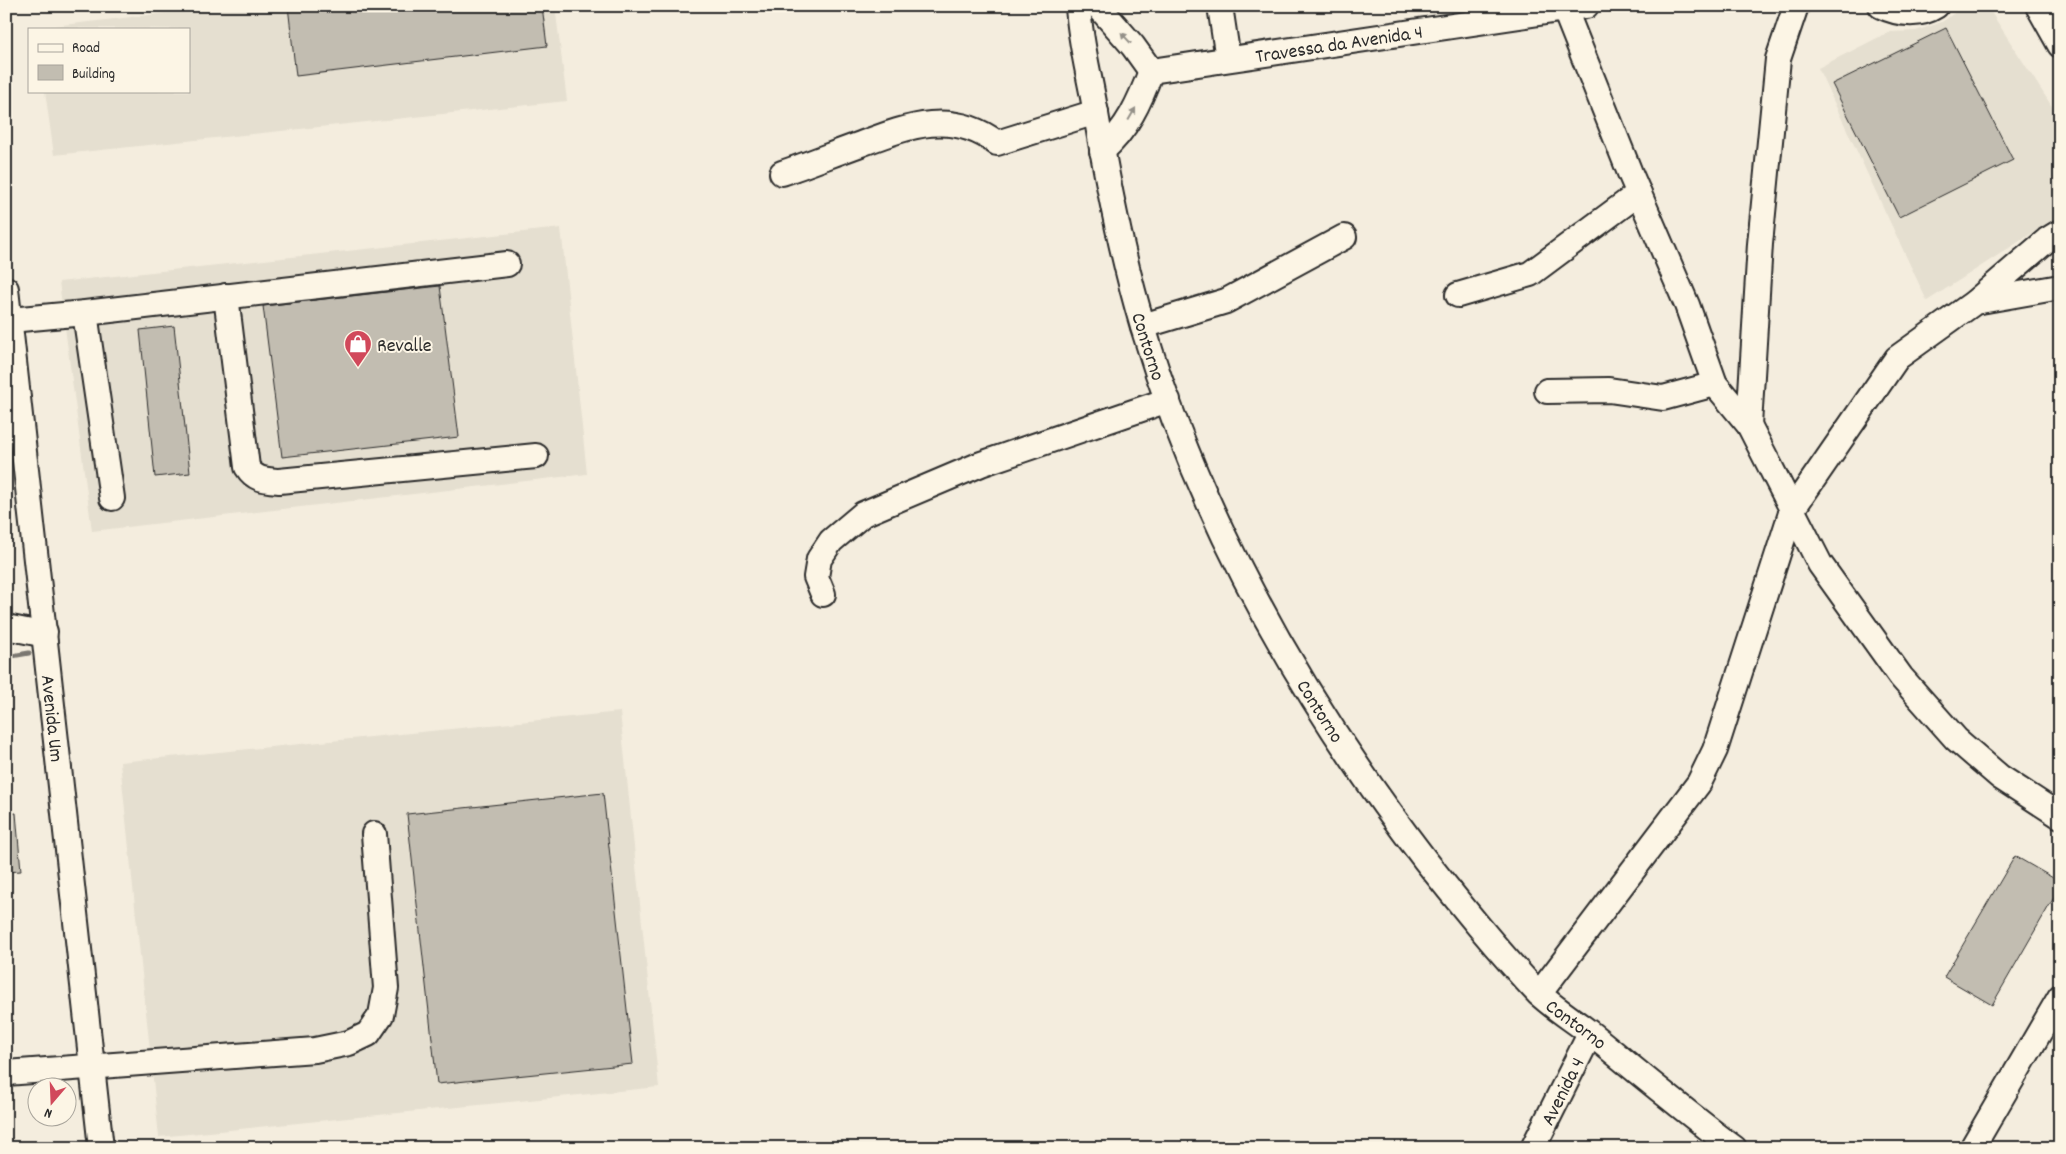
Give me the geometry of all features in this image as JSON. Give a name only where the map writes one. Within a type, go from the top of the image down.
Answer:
[{"type":"street","name":"Contorno","points":[[1078,6],[1084,58],[1119,233],[1143,326],[1168,400],[1217,521],[1251,589],[1325,718],[1367,783],[1425,859],[1492,942],[1539,994],[1679,1108],[1734,1148]]},
{"type":"street","points":[[1098,6],[1133,46],[1151,71],[1128,122],[1115,140],[1102,151]]},
{"type":"street","points":[[1220,6],[1228,59]]},
{"type":"street","points":[[1749,425],[1760,244],[1778,59],[1796,6]]},
{"type":"street","points":[[1881,6],[1895,12],[1914,14],[1936,6]]},
{"type":"street","points":[[2038,6],[2060,45]]},
{"type":"street","points":[[1576,8],[1640,193],[1687,305],[1715,384],[1749,425],[1820,564],[1901,676],[1975,758],[2006,782],[2060,816]]},
{"type":"street","name":"Travessa da Avenida 4","points":[[1151,71],[1576,8]]},
{"type":"street","points":[[782,173],[910,126],[946,123],[984,133],[997,143],[1096,112]]},
{"type":"street","points":[[1458,295],[1530,274],[1640,193]]},
{"type":"street","points":[[1539,994],[1699,783],[1715,750],[1792,510],[1897,358],[1975,302],[2047,240],[2060,232]]},
{"type":"street","points":[[1143,326],[1226,301],[1344,238]]},
{"type":"street","points":[[10,320],[508,264]]},
{"type":"street","points":[[1975,302],[2060,286]]},
{"type":"street","name":"Avenida Um","points":[[6,289],[38,592],[45,632],[91,1065],[102,1148]]},
{"type":"street","points":[[226,296],[247,467],[251,474],[259,478],[279,481],[536,456]]},
{"type":"street","points":[[85,313],[112,498]]},
{"type":"street","points":[[1547,391],[1609,390],[1663,398],[1715,384]]},
{"type":"street","points":[[823,594],[816,577],[818,560],[832,540],[863,514],[981,464],[1168,400]]},
{"type":"street","points":[[6,627],[36,634],[45,632]]},
{"type":"street","points":[[6,1073],[91,1065],[315,1050],[349,1043],[368,1034],[381,1015],[386,988],[374,834]]},
{"type":"street","points":[[1972,1148],[2060,997]]},
{"type":"street","name":"Avenida 4","points":[[1534,1148],[1590,1034]]},
{"type":"shaded area","points":[[226,6],[555,6],[567,101],[54,155],[45,92],[190,92],[190,28],[37,28]]},
{"type":"shaded area","points":[[1964,6],[1987,6],[2060,119],[2060,215],[1927,301],[1818,68],[1889,32],[1916,31],[1942,22]]},
{"type":"shaded area","points":[[561,228],[587,474],[92,531],[59,282]]},
{"type":"shaded area","points":[[620,712],[659,1087],[159,1137],[120,762]]},
{"type":"building","points":[[288,6],[542,6],[547,46],[296,76]]},
{"type":"building","points":[[1946,28],[2013,160],[1899,217],[1832,84]]},
{"type":"building","points":[[440,286],[459,437],[282,457],[263,306]]},
{"type":"building","points":[[174,326],[190,473],[155,477],[140,330]]},
{"type":"building","points":[[603,793],[633,1064],[437,1084],[407,814]]},
{"type":"building","points":[[16,813],[21,871],[6,872],[6,814]]},
{"type":"building","points":[[2015,856],[2060,882],[2060,887],[1992,1005],[1944,977]]},
{"type":"waterway","points":[[6,657],[29,653]]},
{"type":"place","name":"Revalle","points":[[358,368]]}]
